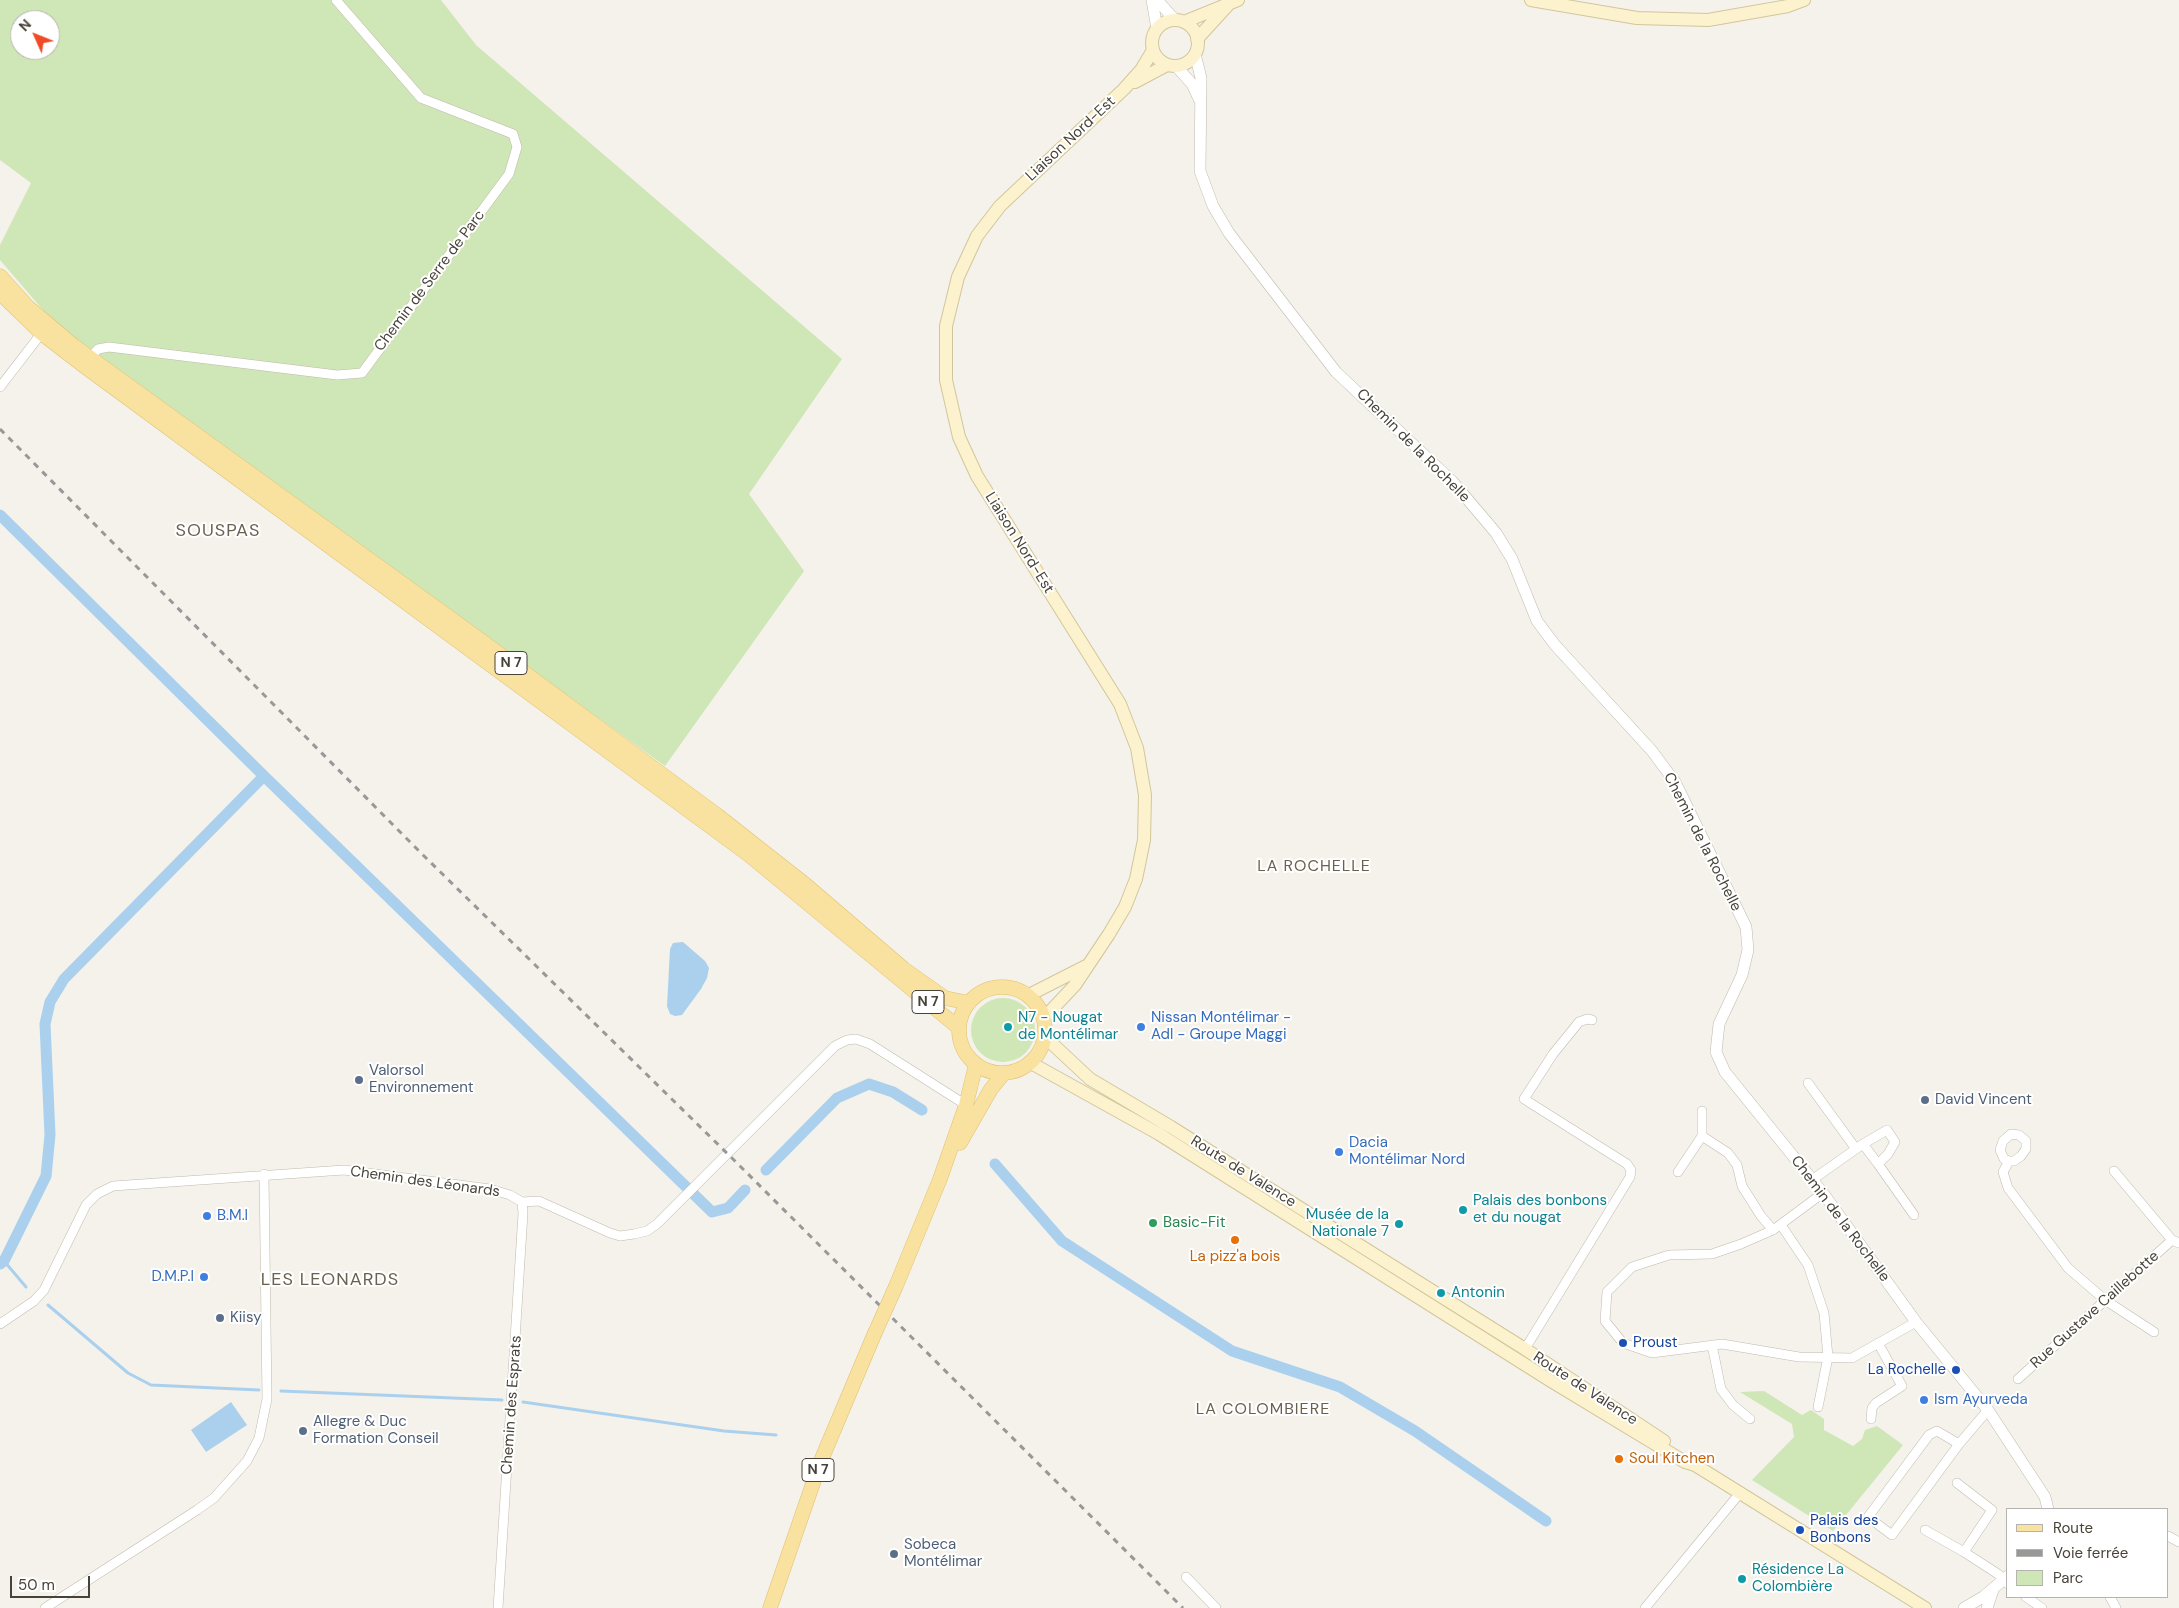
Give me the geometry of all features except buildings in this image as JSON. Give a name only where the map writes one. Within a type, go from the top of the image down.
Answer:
[{"type":"main road","points":[[1531,0],[1637,18],[1708,20],[1788,6],[1804,0]]},
{"type":"main road","points":[[1180,21],[1193,29],[1197,39],[1195,54],[1187,63],[1171,66],[1158,59],[1152,50],[1152,39],[1157,29],[1164,22],[1180,21],[1234,2]]},
{"type":"main road","points":[[1197,39],[1234,2]]},
{"type":"main road","name":"Liaison Nord-Est","points":[[1044,1018],[1075,985],[1125,907],[1136,879],[1144,840],[1145,795],[1137,748],[1120,704],[977,476],[959,437],[946,380],[946,326],[958,277],[977,236],[1000,206],[1013,193],[1124,89],[1141,70],[1152,50]]},
{"type":"main road","name":"Liaison Nord-Est","points":[[1124,89],[1146,75],[1171,66]]},
{"type":"main road","name":"N 7","points":[[0,276],[44,329]]},
{"type":"main road","name":"N 7","points":[[0,293],[87,362],[749,855],[958,1028]]},
{"type":"main road","name":"N 7","points":[[87,362],[460,625],[717,815],[806,884],[904,969],[936,993],[945,998],[968,1003]]},
{"type":"main road","points":[[1029,995],[1088,965]]},
{"type":"main road","points":[[997,987],[1014,988],[1029,995],[1038,1006],[1044,1018],[1045,1037],[1040,1051],[1031,1063],[1023,1068],[1004,1074],[989,1071],[976,1064],[962,1047],[958,1028],[962,1013],[968,1003],[986,990],[997,987]]},
{"type":"main road","name":"Route de Valence","points":[[1045,1037],[1090,1079],[1171,1127],[1525,1349],[1688,1456],[1696,1465],[1925,1608]]},
{"type":"main road","name":"Route de Valence","points":[[1031,1063],[1134,1119],[1551,1381],[1684,1462],[1696,1465]]},
{"type":"main road","name":"N 7","points":[[770,1608],[820,1463],[940,1179],[966,1105],[976,1064]]},
{"type":"main road","name":"N 7","points":[[940,1179],[973,1118],[1004,1074]]},
{"type":"street","name":"Chemin de Serre de Parc","points":[[87,362],[98,349],[109,347],[337,375],[362,372],[509,174],[516,147],[513,134],[421,98],[336,0]]},
{"type":"street","points":[[1152,0],[1157,29]]},
{"type":"street","points":[[1157,0],[1180,21]]},
{"type":"street","name":"Chemin de la Rochelle","points":[[1195,54],[1201,78],[1200,171],[1213,206],[1229,233],[1336,372],[1452,481],[1496,534],[1512,559],[1537,620],[1555,645],[1652,751],[1675,782],[1746,927],[1748,950],[1742,975],[1719,1024],[1716,1052],[1725,1072],[1823,1193],[1916,1322],[1988,1410],[2045,1498],[2048,1508]]},
{"type":"street","name":"Chemin de la Rochelle","points":[[1171,66],[1192,84],[1200,103]]},
{"type":"street","points":[[0,387],[44,329]]},
{"type":"street","points":[[1525,1349],[1630,1178],[1631,1170],[1627,1164],[1524,1099],[1553,1054],[1579,1022],[1587,1019],[1592,1020]]},
{"type":"street","name":"Chemin des Léonards","points":[[0,1324],[34,1301],[44,1290],[86,1205],[97,1194],[113,1186],[264,1174],[344,1170],[490,1189],[510,1195],[522,1202],[540,1201],[620,1236],[647,1231],[835,1046],[846,1040],[856,1040],[870,1044],[966,1105]]},
{"type":"street","points":[[1808,1082],[1859,1147],[1878,1164],[1914,1215]]},
{"type":"street","points":[[1678,1172],[1702,1136],[1702,1111]]},
{"type":"street","points":[[1812,1180],[1887,1130],[1895,1142],[1888,1154],[1878,1164]]},
{"type":"street","points":[[2009,1161],[2004,1159],[2000,1150],[2003,1141],[2011,1134],[2019,1135],[2026,1141],[2026,1149],[2021,1156],[2009,1161],[2003,1172],[2008,1188],[2060,1258],[2090,1289],[2154,1332]]},
{"type":"street","points":[[1702,1136],[1728,1153],[1737,1165],[1742,1186],[1761,1216],[1777,1227],[1808,1265],[1824,1313],[1828,1358],[1818,1407]]},
{"type":"street","points":[[2114,1171],[2176,1242]]},
{"type":"street","points":[[45,1608],[214,1498],[247,1461],[258,1438],[267,1399],[264,1174]]},
{"type":"street","points":[[1823,1193],[1777,1227],[1712,1254],[1669,1255],[1632,1267],[1607,1292],[1605,1320],[1623,1343],[1652,1353],[1722,1344],[1799,1357],[1828,1358],[1852,1358],[1916,1322]]},
{"type":"street","name":"Chemin des Esprats","points":[[498,1608],[524,1213],[522,1202]]},
{"type":"street","name":"Rue Gustave Caillebotte","points":[[2018,1379],[2105,1300],[2176,1242]]},
{"type":"street","points":[[1871,1419],[1872,1408],[1876,1402],[1902,1386],[1878,1343]]},
{"type":"street","points":[[1712,1345],[1721,1389],[1733,1405],[1750,1419]]},
{"type":"street","points":[[1958,1444],[1937,1431],[1930,1435],[1868,1517],[1892,1535],[1958,1444],[1988,1410]]},
{"type":"street","points":[[1957,1483],[1992,1510],[1964,1552]]},
{"type":"street","points":[[1644,1608],[1740,1493]]},
{"type":"street","points":[[2045,1498],[2052,1508]]},
{"type":"street","points":[[1925,1530],[2006,1579],[1967,1607]]},
{"type":"street","points":[[1186,1577],[1216,1608]]},
{"type":"street","points":[[1987,1608],[1994,1588]]},
{"type":"street","points":[[2027,1598],[2042,1608]]},
{"type":"green space","points":[[0,0],[441,0],[476,45],[842,359],[749,494],[804,571],[665,766],[61,331],[0,260],[0,245],[31,183],[0,160]]},
{"type":"green space","points":[[997,998],[1009,998],[1026,1007],[1033,1018],[1035,1030],[1033,1042],[1026,1053],[1009,1062],[997,1062],[985,1057],[976,1048],[971,1036],[971,1024],[976,1012],[985,1003]]},
{"type":"green space","points":[[1764,1391],[1802,1415],[1811,1410],[1824,1419],[1824,1430],[1853,1446],[1862,1439],[1865,1430],[1877,1426],[1903,1445],[1833,1531],[1752,1480],[1794,1437],[1792,1424],[1740,1392]]},
{"type":"water","points":[[683,942],[705,961],[709,968],[707,978],[701,989],[682,1015],[675,1016],[670,1014],[667,1006],[670,949],[673,943]]},
{"type":"water","points":[[231,1402],[247,1425],[206,1452],[191,1430]]},
{"type":"waterway","points":[[0,515],[264,776],[712,1212],[728,1208],[745,1190]]},
{"type":"waterway","points":[[0,1264],[4,1261],[46,1176],[50,1135],[45,1024],[50,1002],[64,979],[264,776]]},
{"type":"waterway","points":[[766,1170],[837,1098],[869,1084],[893,1092],[922,1110]]},
{"type":"waterway","points":[[995,1164],[1062,1241],[1232,1351],[1340,1387],[1415,1431],[1546,1521]]},
{"type":"waterway","points":[[4,1261],[26,1287]]},
{"type":"waterway","points":[[48,1305],[128,1373],[151,1385],[259,1390]]},
{"type":"waterway","points":[[281,1391],[502,1400]]},
{"type":"waterway","points":[[523,1402],[724,1431],[776,1435]]},
{"type":"railway","points":[[0,429],[421,853],[739,1165],[1183,1608]]},
{"type":"place","name":"N7 - Nougat de Montélimar","points":[[1008,1027]]},
{"type":"place","name":"Nissan Montélimar - Adl - Groupe Maggi","points":[[1141,1027]]},
{"type":"place","name":"Valorsol Environnement","points":[[359,1080]]},
{"type":"place","name":"David Vincent","points":[[1925,1100]]},
{"type":"place","name":"Dacia Montélimar Nord","points":[[1339,1152]]},
{"type":"place","name":"Palais des bonbons et du nougat","points":[[1463,1210]]},
{"type":"place","name":"B.M.I","points":[[207,1216]]},
{"type":"place","name":"Basic-Fit","points":[[1153,1223]]},
{"type":"place","name":"Musée de la Nationale 7","points":[[1399,1224]]},
{"type":"place","name":"La pizz'a bois","points":[[1235,1240]]},
{"type":"place","name":"D.M.P.I","points":[[204,1277]]},
{"type":"place","name":"Antonin","points":[[1441,1293]]},
{"type":"place","name":"Kiisy","points":[[220,1318]]},
{"type":"place","name":"Proust","points":[[1623,1343]]},
{"type":"place","name":"La Rochelle","points":[[1956,1370]]},
{"type":"place","name":"Ism Ayurveda","points":[[1924,1400]]},
{"type":"place","name":"Allegre & Duc Formation Conseil","points":[[303,1431]]},
{"type":"place","name":"Soul Kitchen","points":[[1619,1459]]},
{"type":"place","name":"Palais des Bonbons","points":[[1800,1530]]},
{"type":"place","name":"Sobeca Montélimar","points":[[894,1554]]},
{"type":"place","name":"Résidence La Colombière","points":[[1742,1579]]},
{"type":"district","name":"SOUSPAS","points":[[218,531]]},
{"type":"district","name":"LA ROCHELLE","points":[[1314,867]]},
{"type":"district","name":"LES LEONARDS","points":[[330,1280]]},
{"type":"district","name":"LA COLOMBIERE","points":[[1263,1410]]}]
